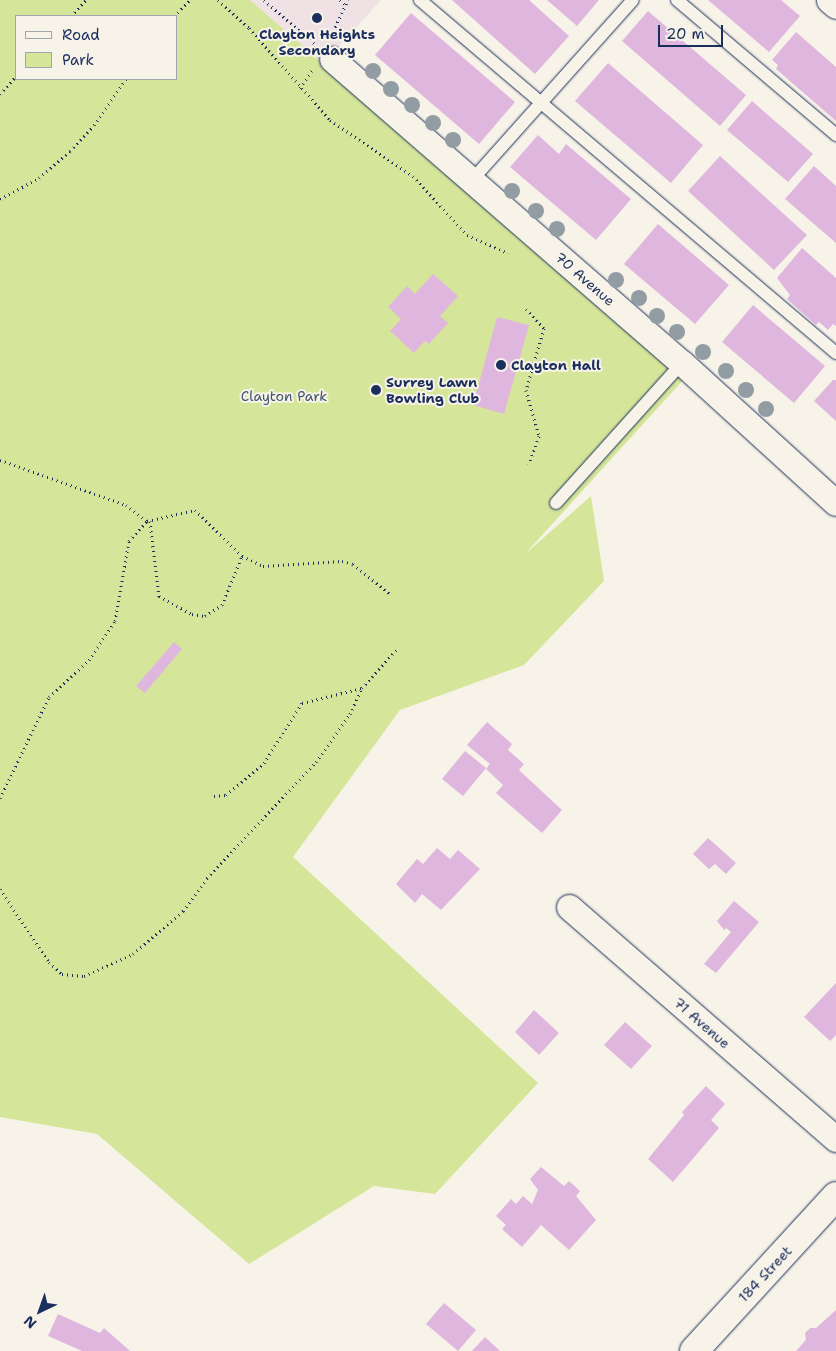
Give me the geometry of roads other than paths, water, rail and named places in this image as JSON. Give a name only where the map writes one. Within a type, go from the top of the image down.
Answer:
[{"type":"main road","name":"184 Street","points":[[694,1351],[836,1196]]},
{"type":"street","points":[[829,0],[836,6]]},
{"type":"street","name":"70 Avenue","points":[[332,59],[682,363],[836,503]]},
{"type":"street","name":"71 Avenue","points":[[569,907],[836,1139]]},
{"type":"lane","points":[[420,0],[836,353]]},
{"type":"lane","points":[[677,0],[836,136]]},
{"type":"lane","points":[[472,180],[630,1]]},
{"type":"lane","points":[[556,503],[682,363]]},
{"type":"place","name":"Clayton Heights Secondary","points":[[317,18]]},
{"type":"place","name":"Clayton Hall","points":[[501,365]]},
{"type":"place","name":"Surrey Lawn Bowling Club","points":[[376,390]]},
{"type":"park label","name":"Clayton Park","points":[[284,396]]}]
